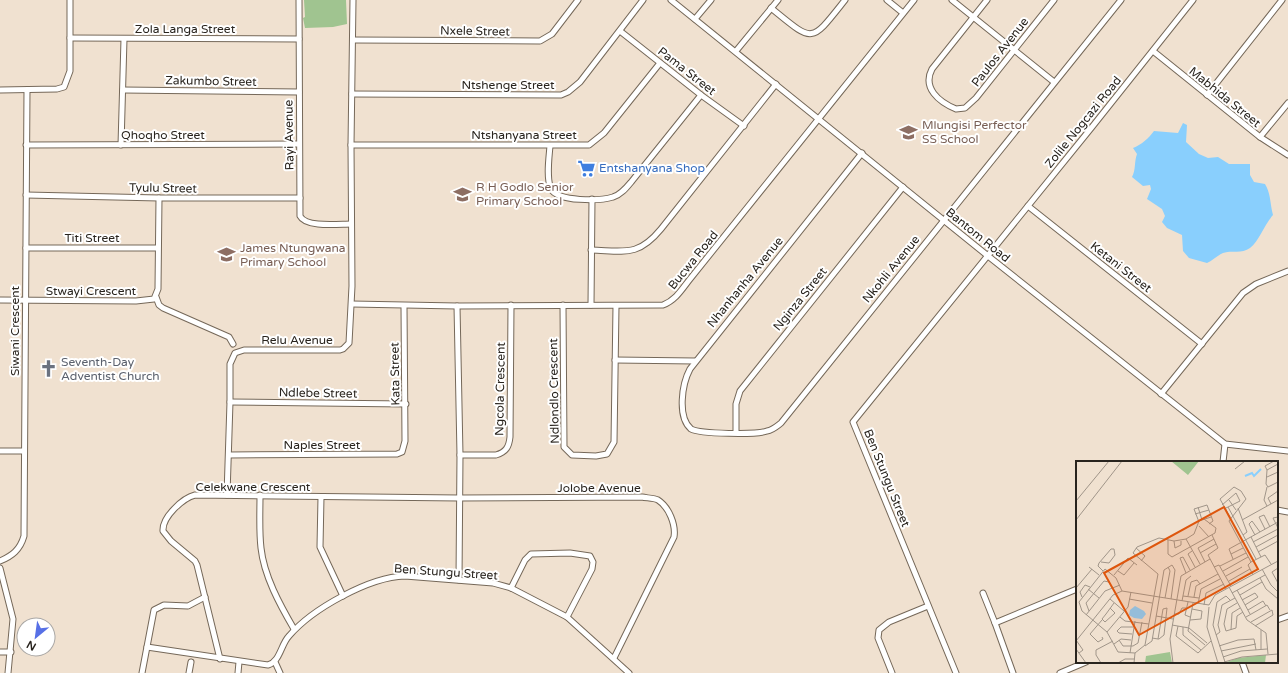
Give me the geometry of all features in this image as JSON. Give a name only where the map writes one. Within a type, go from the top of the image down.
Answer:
[{"type":"street","points":[[0,90],[57,89],[64,86],[70,71],[70,0]]},
{"type":"street","name":"Rayi Avenue","points":[[300,0],[300,216],[305,221],[314,224],[351,224]]},
{"type":"street","name":"Relu Avenue","points":[[227,495],[230,364],[235,353],[244,350],[343,349],[349,342],[352,304],[351,145],[354,0]]},
{"type":"street","name":"Nxele Street","points":[[353,40],[540,41],[552,34],[578,0]]},
{"type":"street","name":"Ntshenge Street","points":[[352,94],[561,94],[568,92],[580,82],[643,0]]},
{"type":"street","name":"Bantom Road","points":[[671,0],[988,256],[1225,444]]},
{"type":"street","points":[[695,19],[711,0]]},
{"type":"street","points":[[736,51],[778,0]]},
{"type":"street","points":[[771,8],[801,32],[812,34],[820,30],[845,0]]},
{"type":"street","points":[[887,0],[903,13]]},
{"type":"street","name":"Bucwa Road","points":[[352,304],[404,306],[591,304],[616,306],[663,305],[672,300],[820,119],[914,0]]},
{"type":"street","points":[[952,0],[1054,82]]},
{"type":"street","points":[[973,17],[987,0]]},
{"type":"street","name":"Paulos Avenue","points":[[973,17],[932,69],[928,78],[928,85],[933,94],[956,109],[965,108],[970,105],[1054,0]]},
{"type":"street","name":"Nkohli Avenue","points":[[695,362],[686,376],[683,388],[686,423],[691,429],[698,432],[767,432],[781,423],[1121,0]]},
{"type":"street","name":"Zolile Nogcazi Road","points":[[988,256],[1193,0]]},
{"type":"street","points":[[1207,95],[1282,0]]},
{"type":"street","name":"Pama Street","points":[[620,30],[701,95],[744,126]]},
{"type":"street","name":"Zola Langa Street","points":[[70,38],[124,40],[300,39]]},
{"type":"street","points":[[121,145],[124,40]]},
{"type":"street","name":"Mabhida Street","points":[[1153,51],[1260,137],[1288,155]]},
{"type":"street","name":"Ntshanyana Street","points":[[351,145],[589,145],[604,133],[660,63]]},
{"type":"street","points":[[591,250],[634,250],[646,245],[662,229],[776,84]]},
{"type":"street","name":"Siwani Crescent","points":[[0,561],[18,550],[24,536],[27,90]]},
{"type":"street","name":"Zakumbo Street","points":[[123,90],[299,92]]},
{"type":"street","points":[[550,146],[549,182],[552,190],[559,196],[565,198],[592,199],[614,197],[624,190],[701,95]]},
{"type":"street","points":[[1260,137],[1288,104]]},
{"type":"street","name":"Qhoqho Street","points":[[26,145],[300,144]]},
{"type":"street","name":"Nhanhanha Avenue","points":[[695,362],[862,153]]},
{"type":"street","name":"Nginza Street","points":[[736,432],[736,404],[740,391],[903,187]]},
{"type":"street","name":"Tyulu Street","points":[[26,195],[159,198],[300,198]]},
{"type":"street","points":[[159,198],[157,248],[158,289],[156,297],[159,305],[230,337],[233,344]]},
{"type":"street","points":[[591,304],[592,199]]},
{"type":"street","name":"Ketani Street","points":[[1028,206],[1202,344]]},
{"type":"street","name":"Titi Street","points":[[26,248],[157,248]]},
{"type":"street","name":"Ben Stungu Street","points":[[956,673],[853,422],[988,256]]},
{"type":"street","points":[[1161,394],[1248,289],[1288,271]]},
{"type":"street","name":"Stwayi Crescent","points":[[0,300],[136,301],[151,300],[156,297]]},
{"type":"street","name":"Ngcola Crescent","points":[[460,455],[496,455],[502,453],[508,446],[510,437],[511,305]]},
{"type":"street","name":"Ndlondlo Crescent","points":[[563,305],[564,447],[572,455],[603,456],[612,447],[614,434],[616,306]]},
{"type":"street","name":"Kata Street","points":[[404,306],[406,404],[405,441]]},
{"type":"street","points":[[457,306],[460,455],[459,580]]},
{"type":"street","points":[[615,360],[695,362]]},
{"type":"street","name":"Ndlebe Street","points":[[230,402],[406,404]]},
{"type":"street","name":"Naples Street","points":[[229,455],[397,454],[404,450],[405,441]]},
{"type":"street","points":[[1223,461],[1225,444],[1288,451]]},
{"type":"street","points":[[0,451],[24,451]]},
{"type":"street","name":"Celekwane Crescent","points":[[220,659],[195,561],[165,535],[163,528],[175,508],[184,498],[195,495],[227,495],[459,498]]},
{"type":"street","points":[[260,496],[261,548],[264,563],[278,600],[294,629]]},
{"type":"street","points":[[321,497],[320,547],[343,596]]},
{"type":"street","name":"Jolobe Avenue","points":[[459,498],[642,497],[658,500],[667,511],[674,524],[674,537],[614,658]]},
{"type":"street","points":[[1278,510],[1288,512]]},
{"type":"street","points":[[510,588],[525,560],[531,554],[577,553],[590,556],[593,562],[592,569],[567,617]]},
{"type":"street","points":[[0,568],[13,619],[8,673]]},
{"type":"street","name":"Ben Stungu Street","points":[[275,662],[283,644],[294,629],[318,610],[343,596],[394,576],[493,583],[510,588],[567,617],[630,673]]},
{"type":"street","points":[[996,623],[1076,589]]},
{"type":"street","points":[[983,593],[996,623],[1013,673]]},
{"type":"street","points":[[142,673],[151,618],[156,607],[164,605],[188,606],[205,597]]},
{"type":"street","points":[[892,673],[878,638],[879,630],[889,622],[928,606]]},
{"type":"street","points":[[1278,620],[1288,616]]},
{"type":"street","points":[[147,647],[264,666],[275,662],[280,673]]},
{"type":"street","points":[[0,652],[11,652]]},
{"type":"street","points":[[189,673],[191,662]]},
{"type":"street","points":[[238,673],[239,662]]},
{"type":"street","points":[[1060,673],[1084,663]]},
{"type":"street","points":[[1242,663],[1246,673]]},
{"type":"green space","points":[[304,0],[346,0],[347,24],[333,27],[305,28],[303,18],[305,17]]},
{"type":"water","points":[[1183,123],[1187,125],[1186,142],[1199,154],[1208,158],[1218,157],[1229,164],[1250,164],[1250,175],[1254,182],[1265,184],[1273,215],[1256,241],[1247,250],[1223,253],[1207,263],[1189,258],[1183,251],[1182,235],[1167,228],[1162,222],[1165,216],[1162,209],[1147,199],[1151,189],[1150,185],[1143,186],[1132,177],[1137,154],[1133,148],[1145,141],[1154,131],[1178,133]]},
{"type":"place","name":"Mlungisi Perfector SS School","points":[[909,132]]},
{"type":"place","name":"Entshanyana Shop","points":[[586,168]]},
{"type":"place","name":"R H Godlo Senior Primary School","points":[[463,194]]},
{"type":"place","name":"James Ntungwana Primary School","points":[[227,255]]},
{"type":"place","name":"Seventh-Day Adventist Church","points":[[48,369]]}]
